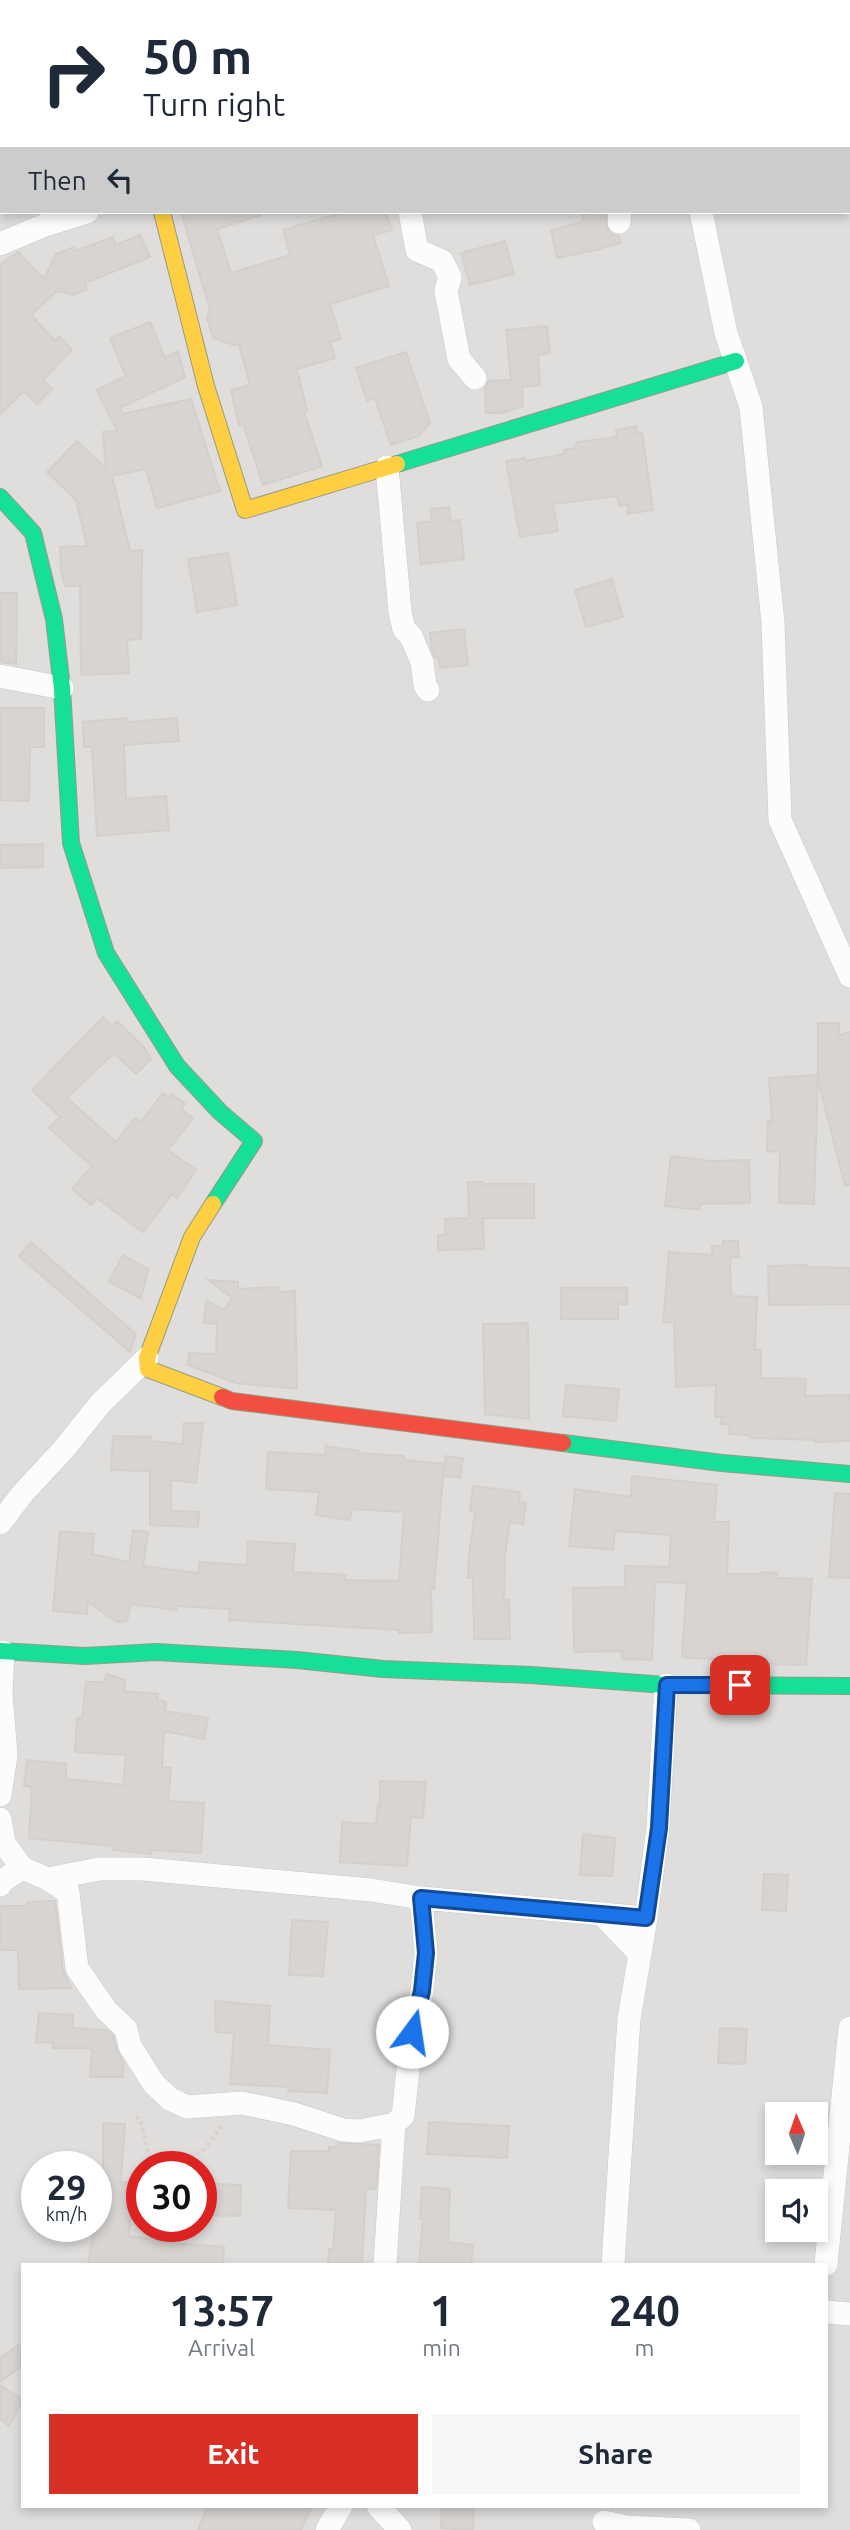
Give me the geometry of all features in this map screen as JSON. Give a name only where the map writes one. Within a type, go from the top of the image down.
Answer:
[{"type":"street","points":[[0,244],[38,218],[71,214]]},
{"type":"street","points":[[163,214],[206,386],[245,510],[736,361]]},
{"type":"street","points":[[410,214],[417,250],[442,261],[450,277],[446,291],[460,359],[475,378]]},
{"type":"street","points":[[701,214],[726,333],[751,407],[773,623],[780,820],[850,976]]},
{"type":"street","points":[[387,467],[400,611],[404,629],[411,636],[422,662],[428,690]]},
{"type":"street","points":[[0,497],[33,533],[54,619],[62,688],[71,843],[106,953],[177,1066],[220,1112],[254,1141],[192,1237],[147,1358],[100,1404],[0,1522]]},
{"type":"street","points":[[0,676],[62,688]]},
{"type":"street","points":[[147,1358],[148,1369],[232,1401],[722,1463],[850,1475]]},
{"type":"street","points":[[0,1795],[6,1755],[1,1695],[2,1652],[85,1656],[156,1653],[667,1685],[850,1686]]},
{"type":"street","points":[[613,2263],[629,2019],[659,1828],[667,1685]]},
{"type":"street","points":[[0,1819],[4,1843],[22,1868],[48,1879],[68,1892],[77,1968],[106,2010],[126,2029],[130,2046],[154,2084],[170,2099],[187,2107],[242,2103],[269,2108],[343,2130],[360,2131],[394,2124],[402,2116],[412,2032],[422,1991],[426,1953],[421,1898]]},
{"type":"street","points":[[0,1885],[22,1868]]},
{"type":"street","points":[[48,1879],[99,1870],[144,1869],[646,1918]]},
{"type":"street","points":[[602,1914],[640,1954]]},
{"type":"street","points":[[826,2263],[850,2028]]},
{"type":"street","points":[[385,2263],[394,2124]]},
{"type":"street","points":[[828,2312],[850,2314]]},
{"type":"street","points":[[327,2530],[340,2508]]},
{"type":"street","points":[[377,2508],[400,2530]]},
{"type":"street","points":[[603,2519],[627,2527],[689,2530]]},
{"type":"path","points":[[203,2151],[221,2127],[231,2104]]},
{"type":"path","points":[[136,2116],[142,2125],[148,2151]]},
{"type":"path","points":[[161,2242],[162,2263]]},
{"type":"shaded area","points":[[0,214],[850,214],[850,2530],[0,2530]]},
{"type":"building","points":[[182,214],[261,214],[217,229],[231,273],[290,255],[283,230],[337,214],[387,214],[392,230],[373,235],[389,286],[330,304],[341,339],[330,342],[335,358],[297,369],[307,410],[304,411],[322,466],[263,485],[243,424],[239,425],[231,390],[250,385],[239,344],[213,338],[207,317],[210,310]]},
{"type":"building","points":[[582,214],[606,214],[607,228],[611,234],[619,236],[620,243],[557,258],[551,230],[583,222]]},
{"type":"building","points":[[140,235],[150,257],[85,283],[87,289],[74,295],[57,291],[31,315],[55,341],[59,336],[72,350],[43,380],[52,389],[37,404],[24,391],[0,414],[0,265],[18,252],[44,279],[56,254],[74,247],[75,251],[113,237],[115,245]]},
{"type":"building","points":[[505,241],[514,274],[470,285],[461,253]]},
{"type":"building","points":[[150,322],[165,358],[178,351],[185,377],[120,408],[123,414],[191,399],[220,491],[157,508],[146,469],[112,476],[130,551],[142,550],[141,639],[127,640],[129,673],[81,675],[80,586],[65,586],[60,547],[87,546],[76,500],[47,472],[77,441],[106,469],[103,432],[117,431],[97,390],[126,376],[110,338]]},
{"type":"building","points":[[547,326],[550,353],[538,355],[540,385],[522,387],[523,406],[503,413],[486,413],[485,388],[488,381],[511,380],[506,330]]},
{"type":"building","points":[[406,352],[430,423],[419,436],[391,445],[375,398],[367,401],[356,368]]},
{"type":"building","points":[[636,426],[637,433],[642,433],[653,510],[627,514],[629,505],[619,506],[617,496],[553,504],[558,531],[520,537],[506,461],[525,458],[526,461],[564,454],[564,450],[575,448],[577,442],[611,438],[617,436],[616,430]]},
{"type":"building","points":[[449,507],[451,521],[460,520],[464,559],[421,564],[417,523],[432,521],[430,509]]},
{"type":"building","points":[[228,553],[237,605],[197,612],[188,559]]},
{"type":"building","points":[[612,579],[623,617],[586,627],[575,590]]},
{"type":"building","points":[[0,593],[17,593],[16,664],[0,662]]},
{"type":"building","points":[[464,629],[468,665],[440,668],[439,659],[435,657],[432,649],[430,633]]},
{"type":"building","points":[[0,708],[44,708],[44,747],[30,747],[29,801],[0,800]]},
{"type":"building","points":[[126,718],[127,722],[177,718],[179,741],[124,745],[126,799],[166,796],[169,830],[97,836],[92,747],[84,747],[83,722]]},
{"type":"building","points":[[43,844],[43,867],[1,868],[0,845]]},
{"type":"building","points":[[103,1017],[112,1026],[117,1021],[144,1047],[151,1059],[136,1074],[114,1053],[67,1098],[116,1142],[135,1118],[141,1122],[163,1093],[169,1098],[172,1094],[185,1104],[181,1109],[193,1118],[168,1150],[196,1170],[177,1198],[172,1194],[143,1232],[97,1198],[91,1205],[72,1189],[92,1166],[49,1128],[60,1117],[32,1090]]},
{"type":"building","points":[[818,1023],[839,1023],[839,1035],[850,1032],[850,1185],[845,1186],[818,1080]]},
{"type":"building","points":[[818,1075],[814,1204],[779,1203],[780,1152],[767,1151],[768,1121],[772,1121],[769,1078]]},
{"type":"building","points":[[671,1156],[710,1161],[749,1160],[750,1203],[700,1204],[699,1210],[665,1206]]},
{"type":"building","points":[[468,1182],[534,1184],[534,1218],[483,1218],[484,1249],[438,1250],[438,1235],[445,1235],[445,1219],[469,1218]]},
{"type":"building","points":[[723,1241],[738,1241],[739,1257],[730,1258],[731,1296],[757,1297],[755,1350],[761,1350],[761,1378],[806,1379],[805,1396],[850,1395],[850,1441],[815,1442],[729,1434],[730,1424],[721,1424],[722,1417],[715,1417],[716,1385],[676,1387],[674,1323],[663,1322],[669,1252],[712,1255],[712,1246],[723,1246]]},
{"type":"building","points":[[31,1242],[136,1334],[130,1352],[19,1256]]},
{"type":"building","points":[[123,1255],[148,1269],[141,1299],[109,1281]]},
{"type":"building","points":[[768,1266],[850,1268],[850,1304],[769,1305]]},
{"type":"building","points":[[208,1280],[238,1282],[238,1289],[278,1287],[281,1292],[295,1291],[297,1389],[236,1383],[188,1365],[189,1353],[216,1354],[217,1324],[204,1323],[206,1300],[224,1310],[232,1298]]},
{"type":"building","points":[[561,1288],[627,1288],[627,1304],[618,1304],[618,1319],[561,1319]]},
{"type":"building","points":[[528,1323],[529,1419],[485,1414],[483,1324]]},
{"type":"building","points":[[566,1385],[619,1389],[616,1421],[563,1416]]},
{"type":"building","points":[[184,1423],[203,1423],[196,1483],[171,1480],[171,1511],[199,1512],[198,1527],[150,1525],[150,1471],[111,1470],[113,1436],[151,1437],[151,1441],[183,1444]]},
{"type":"building","points":[[326,1446],[444,1464],[434,1589],[431,1589],[432,1632],[399,1633],[399,1630],[229,1620],[230,1609],[177,1606],[176,1610],[131,1604],[127,1621],[117,1622],[88,1602],[87,1614],[53,1611],[60,1531],[94,1534],[92,1554],[129,1562],[133,1530],[148,1532],[143,1566],[199,1573],[199,1562],[247,1565],[248,1541],[295,1544],[293,1572],[346,1575],[345,1580],[399,1581],[404,1512],[352,1509],[350,1520],[316,1515],[319,1492],[266,1489],[268,1452],[325,1455]]},
{"type":"building","points":[[446,1456],[463,1458],[460,1478],[443,1475]]},
{"type":"building","points":[[632,1476],[717,1485],[714,1522],[729,1522],[727,1574],[761,1572],[777,1573],[776,1578],[812,1579],[806,1665],[732,1666],[733,1661],[682,1657],[687,1583],[655,1582],[652,1660],[622,1659],[622,1651],[574,1652],[573,1588],[625,1587],[625,1566],[669,1567],[671,1535],[615,1531],[613,1550],[569,1546],[575,1489],[631,1497]]},
{"type":"building","points":[[473,1486],[520,1492],[519,1502],[526,1503],[523,1524],[510,1522],[505,1554],[504,1600],[509,1600],[510,1639],[474,1639],[473,1578],[468,1578],[475,1512],[470,1511]]},
{"type":"building","points":[[835,1493],[850,1494],[850,1578],[829,1577]]},
{"type":"building","points":[[107,1674],[125,1680],[124,1691],[158,1694],[157,1700],[166,1702],[165,1711],[208,1718],[204,1739],[164,1731],[162,1767],[171,1768],[168,1801],[204,1803],[201,1853],[151,1850],[151,1854],[113,1850],[114,1846],[29,1838],[32,1787],[24,1786],[27,1760],[66,1764],[66,1779],[123,1785],[126,1755],[75,1752],[77,1718],[82,1718],[86,1682],[103,1682]]},
{"type":"building","points":[[380,1781],[426,1782],[423,1818],[411,1817],[407,1866],[340,1862],[342,1822],[376,1824],[378,1805],[380,1806]]},
{"type":"building","points":[[583,1834],[615,1838],[612,1876],[580,1875]]},
{"type":"building","points":[[764,1874],[788,1875],[786,1911],[762,1910]]},
{"type":"building","points":[[55,1901],[63,1970],[71,1988],[19,1989],[18,1950],[0,1950],[0,1906],[27,1906],[28,1902]]},
{"type":"building","points":[[292,1920],[328,1922],[323,1976],[289,1975]]},
{"type":"building","points":[[215,2001],[270,2006],[268,2045],[330,2050],[327,2093],[288,2091],[289,2087],[230,2084],[234,2033],[216,2032]]},
{"type":"building","points":[[39,2013],[73,2015],[73,2028],[107,2030],[113,2036],[123,2062],[123,2077],[90,2077],[92,2048],[53,2048],[53,2043],[36,2042]]},
{"type":"building","points":[[720,2028],[747,2029],[745,2064],[718,2063]]},
{"type":"building","points":[[429,2122],[509,2126],[507,2158],[427,2154]]},
{"type":"building","points":[[103,2123],[125,2124],[121,2182],[126,2182],[126,2242],[224,2247],[223,2263],[88,2263],[92,2242],[112,2242],[112,2151],[103,2151]]},
{"type":"building","points":[[338,2143],[379,2145],[376,2189],[366,2189],[362,2263],[328,2263],[329,2249],[333,2249],[336,2210],[288,2208],[291,2151],[329,2151],[329,2147],[336,2147]]},
{"type":"building","points":[[217,2184],[241,2185],[240,2216],[217,2215]]},
{"type":"building","points":[[422,2187],[450,2189],[448,2242],[473,2245],[471,2263],[419,2263],[423,2219],[420,2219]]},
{"type":"building","points":[[21,2343],[21,2366],[0,2382],[0,2358]]},
{"type":"building","points":[[0,2385],[21,2399],[21,2404],[9,2426],[0,2419]]},
{"type":"building","points":[[206,2508],[311,2508],[301,2530],[198,2530]]},
{"type":"building","points":[[442,2508],[474,2508],[473,2530],[441,2528]]},
{"type":"traffic: fast","points":[[397,464],[736,361]]},
{"type":"traffic: fast","points":[[0,497],[33,533],[54,619],[62,688],[71,843],[106,953],[177,1066],[220,1112],[254,1141],[213,1204]]},
{"type":"traffic: fast","points":[[563,1443],[722,1463],[850,1474]]},
{"type":"traffic: fast","points":[[0,1651],[85,1656],[156,1652],[297,1660],[383,1669],[531,1675],[666,1685],[850,1686]]},
{"type":"traffic: slow","points":[[163,214],[206,386],[245,510],[397,464]]},
{"type":"traffic: slow","points":[[213,1204],[192,1237],[147,1358],[148,1369],[222,1397]]},
{"type":"traffic: jam","points":[[222,1397],[232,1401],[563,1443]]},
{"type":"route","points":[[412,2032],[422,1991],[426,1953],[421,1898],[646,1918],[659,1828],[667,1685],[740,1685]]}]
